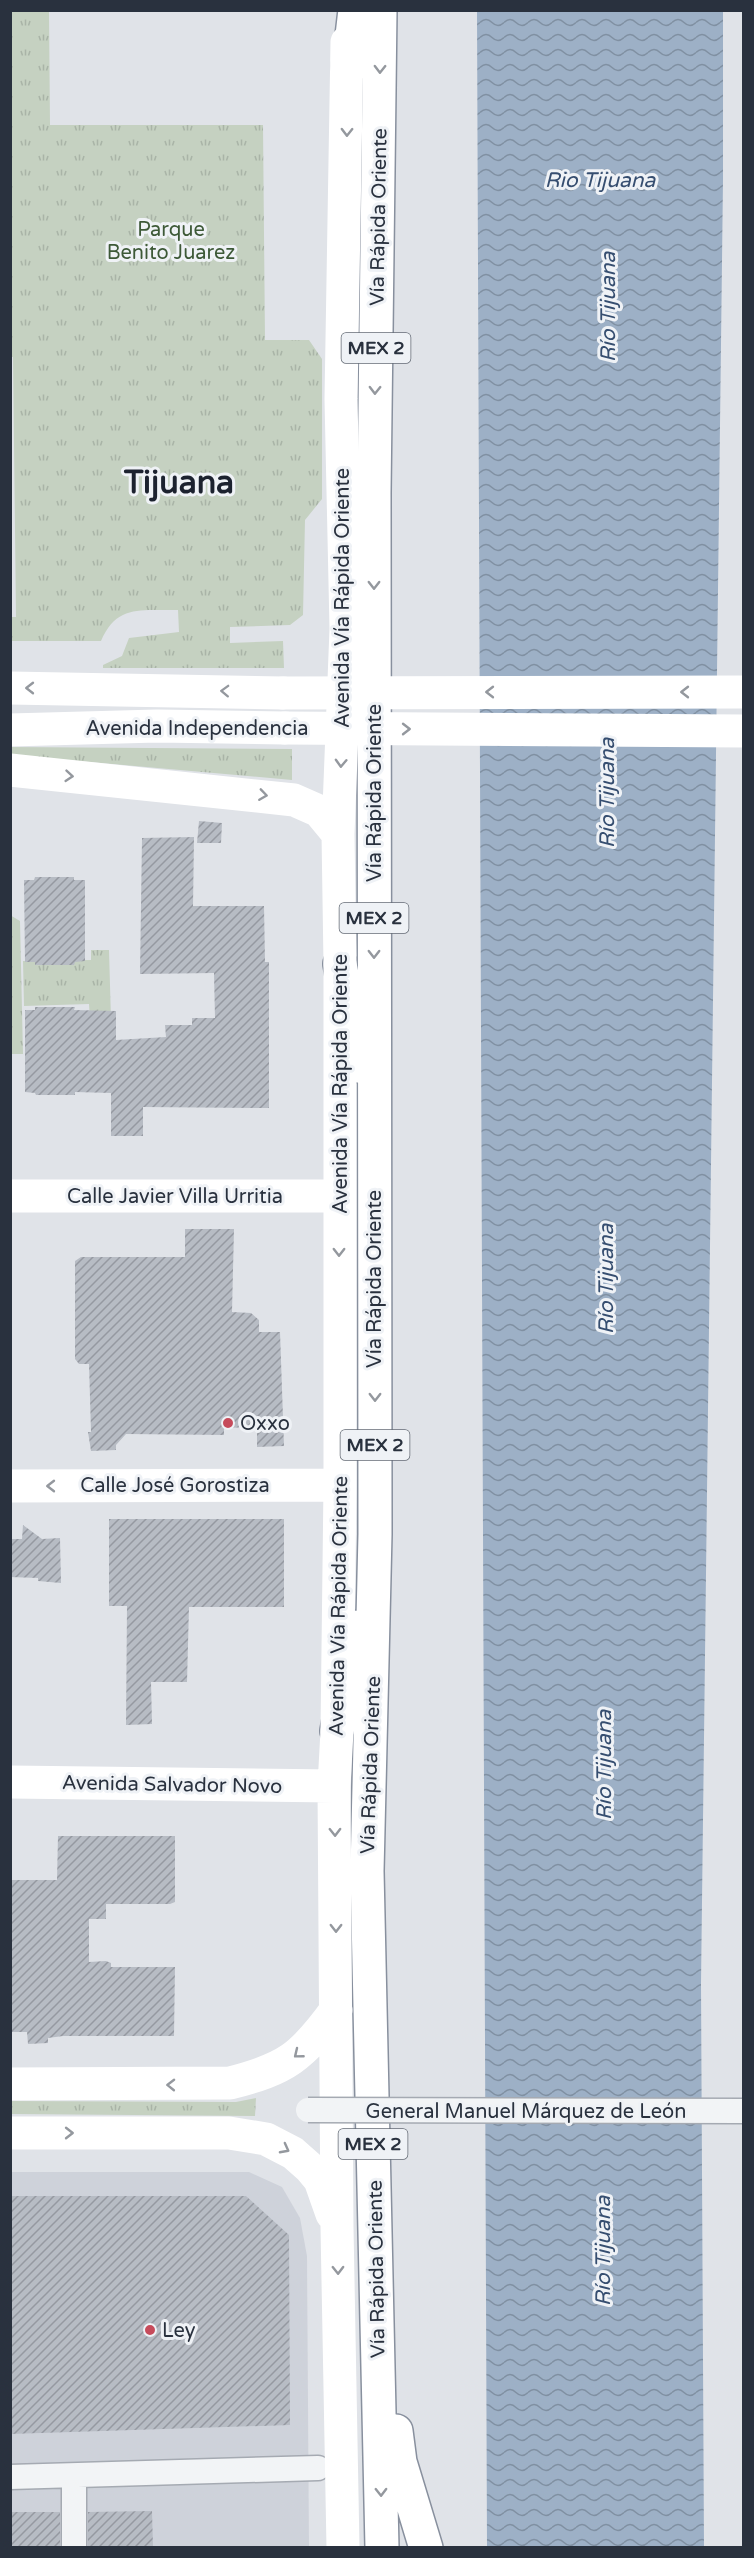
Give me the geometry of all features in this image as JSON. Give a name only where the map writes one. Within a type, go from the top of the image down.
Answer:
[{"type":"main road","name":"Avenida Vía Rápida Oriente","points":[[336,1869],[334,1786],[338,1731],[340,1485],[338,834],[346,629],[341,388],[348,70],[345,10]]},
{"type":"main road","points":[[348,70],[355,10]]},
{"type":"main road","name":"Vía Rápida Oriente","points":[[380,10],[374,494],[375,1534],[367,1883],[382,2547]]},
{"type":"main road","name":"Avenida Independencia","points":[[10,688],[283,693],[744,692]]},
{"type":"main road","name":"Avenida Independencia","points":[[10,730],[157,726],[744,731]]},
{"type":"main road","points":[[10,770],[246,793],[294,800],[319,811],[338,834]]},
{"type":"main road","points":[[340,964],[374,1150]]},
{"type":"main road","name":"Calle Javier Villa Urritia","points":[[10,1196],[339,1196]]},
{"type":"main road","name":"Calle José Gorostiza","points":[[10,1486],[340,1485]]},
{"type":"main road","points":[[338,1731],[375,1534]]},
{"type":"main road","points":[[371,1741],[392,2394],[400,2462],[426,2547]]},
{"type":"main road","name":"Avenida Salvador Novo","points":[[10,1782],[334,1786]]},
{"type":"main road","name":"Vía Rápida Oriente","points":[[336,1869],[337,2227],[343,2547]]},
{"type":"main road","points":[[10,2084],[230,2083],[263,2075],[290,2061],[313,2042],[336,2010]]},
{"type":"main road","points":[[10,2133],[229,2133],[266,2139],[293,2153],[320,2180],[337,2227]]},
{"type":"street","name":"General Manuel Márquez de León","points":[[308,2110],[744,2111]]},
{"type":"street","points":[[10,2477],[318,2468]]},
{"type":"street","points":[[74,2476],[74,2547]]},
{"type":"shaded area","points":[[11,2172],[249,2172],[282,2187],[300,2218],[307,2256],[309,2547],[11,2548]]},
{"type":"green space","name":"Parque Benito Juarez","points":[[10,11],[49,11],[50,125],[263,125],[265,340],[309,340],[322,359],[322,499],[305,520],[303,615],[290,625],[230,627],[230,643],[283,641],[284,668],[103,668],[103,665],[122,656],[129,638],[179,632],[178,610],[142,610],[123,615],[107,629],[101,641],[11,641],[11,617],[16,617],[13,357],[10,357]]},
{"type":"green space","points":[[10,747],[292,749],[292,780],[11,755]]},
{"type":"green space","points":[[10,915],[20,921],[23,1054],[11,1054]]},
{"type":"green space","points":[[91,950],[109,950],[111,1020],[90,1020],[89,1004],[24,1006],[23,961],[91,960]]},
{"type":"green space","points":[[256,2098],[255,2116],[11,2114],[11,2101],[236,2102]]},
{"type":"water","name":"Rio Tijuana","points":[[477,11],[723,11],[723,180],[701,1984],[704,2547],[487,2547]]},
{"type":"building","points":[[199,821],[222,823],[221,843],[197,843]]},
{"type":"building","points":[[194,837],[193,906],[264,906],[265,962],[269,962],[269,1108],[143,1107],[143,1136],[111,1136],[111,1093],[75,1092],[75,1095],[36,1095],[25,1092],[25,1010],[35,1010],[35,1007],[75,1007],[74,1010],[116,1011],[116,1040],[166,1037],[165,1025],[192,1025],[192,1018],[215,1018],[214,973],[140,974],[142,838]]},
{"type":"building","points":[[35,877],[74,877],[74,880],[85,880],[85,961],[75,962],[74,965],[35,965],[35,962],[25,962],[24,880],[34,880]]},
{"type":"building","points":[[185,1229],[234,1229],[232,1312],[251,1313],[259,1320],[259,1332],[280,1332],[284,1446],[257,1447],[257,1427],[224,1428],[224,1435],[126,1434],[116,1445],[116,1450],[91,1451],[88,1432],[91,1432],[89,1364],[79,1364],[75,1359],[75,1261],[81,1257],[185,1257]]},
{"type":"building","points":[[109,1519],[284,1519],[284,1607],[189,1607],[187,1682],[151,1682],[152,1724],[126,1725],[127,1606],[109,1606]]},
{"type":"building","points":[[23,1525],[42,1539],[60,1538],[61,1583],[38,1581],[38,1578],[10,1577],[10,1539],[22,1539]]},
{"type":"building","points":[[58,1836],[175,1836],[175,1902],[170,1904],[106,1904],[106,1919],[89,1919],[89,1962],[106,1961],[111,1963],[111,1967],[175,1967],[174,2036],[63,2036],[48,2038],[48,2043],[28,2044],[27,2032],[10,2032],[10,1880],[57,1880]]},
{"type":"building","name":"Ley","points":[[10,2196],[246,2196],[289,2235],[290,2425],[10,2434]]},
{"type":"building","points":[[152,2511],[153,2547],[88,2547],[88,2512]]},
{"type":"building","points":[[10,2512],[60,2512],[60,2547],[10,2547]]},
{"type":"place","name":"Oxxo","points":[[228,1423]]},
{"type":"place","name":"Ley","points":[[150,2330]]},
{"type":"district","name":"Tijuana","points":[[179,482]]},
{"type":"water label","name":"Río Tijuana","points":[[608,307]]},
{"type":"water label","name":"Río Tijuana","points":[[607,793]]},
{"type":"water label","name":"Río Tijuana","points":[[606,1279]]},
{"type":"water label","name":"Río Tijuana","points":[[604,1765]]},
{"type":"water label","name":"Río Tijuana","points":[[603,2251]]}]
